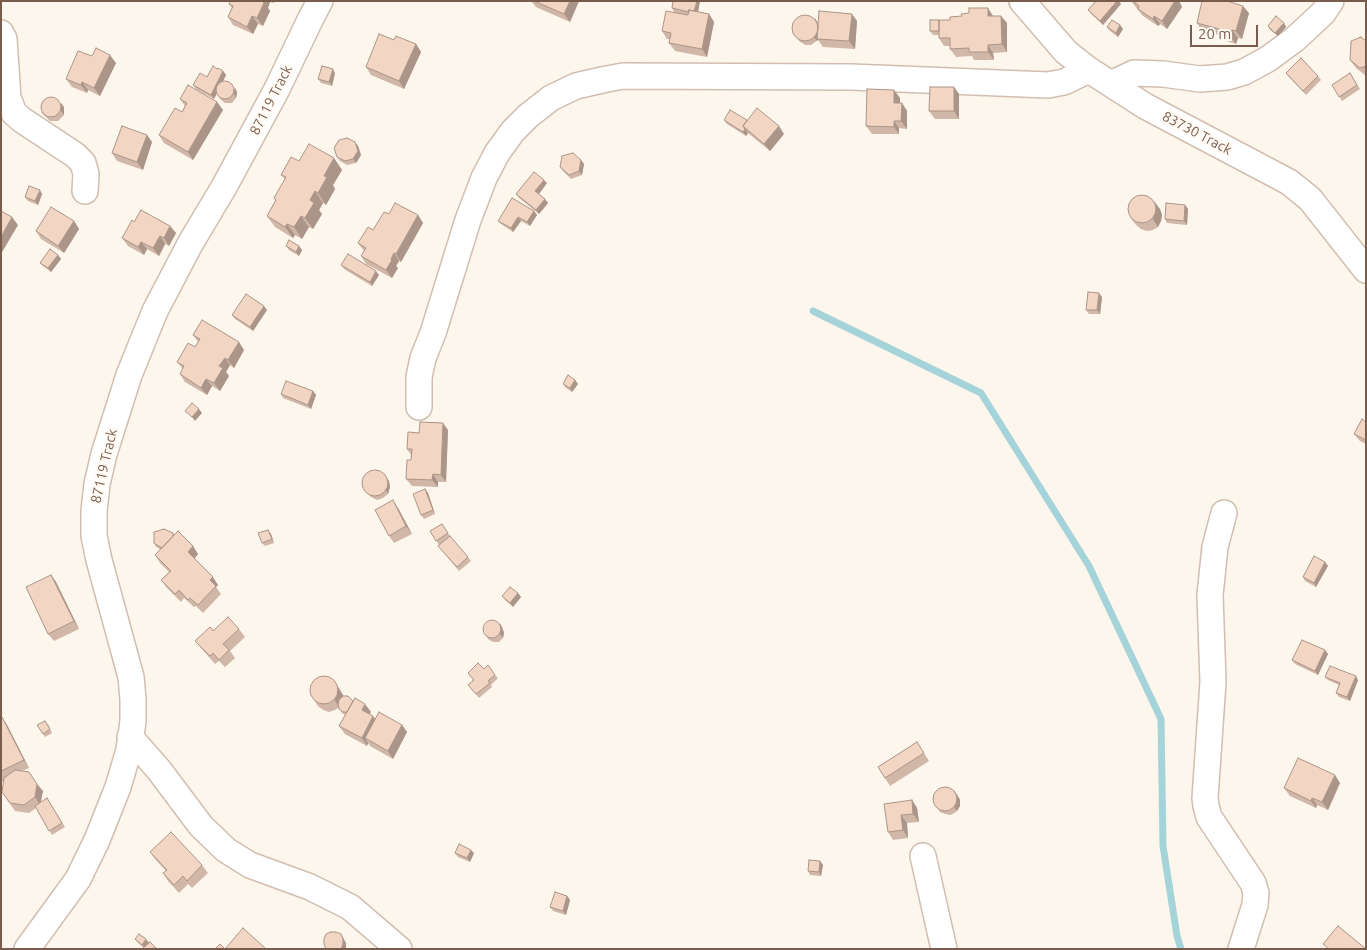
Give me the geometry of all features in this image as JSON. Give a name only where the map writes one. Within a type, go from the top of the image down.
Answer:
[{"type":"street","name":"87119 Track","points":[[27,949],[78,879],[118,787],[128,750],[133,721],[134,700],[131,677],[94,536],[97,484],[104,454],[129,375],[154,311],[277,90],[320,1]]},
{"type":"street","name":"83730 Track","points":[[1022,1],[1066,52],[1089,70],[1146,106],[1289,182],[1310,198],[1366,270]]},
{"type":"street","points":[[1111,84],[1134,73],[1163,74],[1200,79],[1227,77],[1244,72],[1268,59],[1295,39],[1323,13],[1331,1]]},
{"type":"street","points":[[1,33],[4,39],[8,98],[14,113],[75,155],[83,163],[86,174],[85,191]]},
{"type":"street","points":[[419,407],[419,377],[423,358],[433,333],[468,220],[484,178],[497,153],[513,131],[528,116],[552,98],[576,86],[623,76],[851,77],[1048,85],[1064,82],[1089,70]]},
{"type":"street","points":[[1224,513],[1215,547],[1210,595],[1213,682],[1205,798],[1209,817],[1253,883],[1256,893],[1255,905],[1241,949]]},
{"type":"street","points":[[130,738],[158,770],[201,826],[226,850],[250,865],[310,887],[350,907],[399,949]]},
{"type":"street","points":[[922,856],[944,949]]},
{"type":"building","points":[[230,1],[262,1],[264,3],[257,18],[252,16],[247,27],[228,17],[233,6],[229,4]]},
{"type":"building","points":[[534,1],[570,1],[564,14]]},
{"type":"building","points":[[673,1],[697,1],[694,11],[689,10],[689,12],[672,8]]},
{"type":"building","points":[[1096,1],[1117,1],[1100,21],[1088,10]]},
{"type":"building","points":[[1133,1],[1175,1],[1162,21],[1154,16],[1153,19],[1138,9],[1139,6]]},
{"type":"building","points":[[1202,1],[1227,1],[1243,6],[1236,31],[1232,30],[1230,36],[1217,32],[1219,29],[1197,23]]},
{"type":"building","points":[[969,8],[988,8],[988,16],[1001,16],[1002,44],[988,45],[988,52],[969,52],[969,48],[950,49],[950,38],[939,38],[939,20],[950,20],[950,17],[962,16],[961,14],[969,13]]},
{"type":"building","points":[[689,10],[709,14],[702,49],[669,43],[671,33],[662,31],[666,11],[688,15]]},
{"type":"building","points":[[819,11],[852,14],[849,41],[817,39]]},
{"type":"building","points":[[805,15],[814,19],[818,28],[814,37],[805,41],[796,37],[792,28],[796,19]]},
{"type":"building","points":[[1276,16],[1284,23],[1275,33],[1268,26]]},
{"type":"building","points":[[930,20],[939,20],[939,31],[930,31]]},
{"type":"building","points":[[1112,20],[1120,25],[1116,33],[1107,27]]},
{"type":"building","points":[[379,34],[394,40],[396,36],[416,44],[399,81],[366,67]]},
{"type":"building","points":[[1361,37],[1366,41],[1366,66],[1360,68],[1350,60],[1351,41]]},
{"type":"building","points":[[96,48],[110,55],[94,88],[82,82],[81,85],[66,79],[78,51],[92,56]]},
{"type":"building","points":[[1301,58],[1318,76],[1303,91],[1286,73]]},
{"type":"building","points":[[213,66],[223,71],[211,95],[193,85],[200,73],[207,77]]},
{"type":"building","points":[[322,66],[333,69],[329,82],[318,79]]},
{"type":"building","points":[[1350,73],[1357,85],[1339,97],[1332,85]]},
{"type":"building","points":[[225,81],[231,84],[234,90],[231,96],[225,99],[219,96],[216,90],[219,84]]},
{"type":"building","points":[[188,85],[217,102],[188,152],[159,135],[175,108],[182,112],[187,103],[180,99]]},
{"type":"building","points":[[930,87],[954,87],[954,111],[929,111]]},
{"type":"building","points":[[867,89],[894,90],[894,103],[902,103],[901,121],[894,121],[894,127],[866,126]]},
{"type":"building","points":[[51,97],[58,100],[61,107],[58,114],[51,117],[44,114],[41,107],[44,100]]},
{"type":"building","points":[[757,108],[779,126],[764,144],[743,126]]},
{"type":"building","points":[[730,110],[747,120],[743,126],[745,129],[743,132],[724,120]]},
{"type":"building","points":[[122,126],[147,135],[137,162],[112,153]]},
{"type":"building","points":[[347,138],[355,142],[358,151],[353,159],[345,161],[337,157],[334,148],[339,140]]},
{"type":"building","points":[[309,144],[334,158],[324,176],[327,177],[318,193],[315,191],[310,200],[314,203],[305,218],[301,216],[294,227],[287,224],[285,227],[267,216],[276,200],[274,198],[286,177],[281,175],[291,157],[299,161]]},
{"type":"building","points":[[573,153],[581,160],[579,171],[569,175],[560,167],[562,156]]},
{"type":"building","points":[[534,172],[544,180],[535,191],[545,199],[536,210],[516,194]]},
{"type":"building","points":[[29,186],[40,190],[35,201],[25,197]]},
{"type":"building","points":[[1142,195],[1152,199],[1156,209],[1152,219],[1142,223],[1132,219],[1128,209],[1132,199]]},
{"type":"building","points":[[512,198],[534,211],[527,222],[518,217],[511,228],[498,221]]},
{"type":"building","points":[[395,203],[418,215],[396,254],[394,253],[386,270],[361,256],[366,248],[358,243],[368,227],[373,230],[384,212],[389,214]]},
{"type":"building","points":[[1166,203],[1185,205],[1184,221],[1165,219]]},
{"type":"building","points":[[51,207],[74,221],[58,246],[36,231]]},
{"type":"building","points":[[141,210],[170,226],[164,238],[160,236],[153,248],[141,242],[138,247],[122,238],[132,220],[134,222]]},
{"type":"building","points":[[1,211],[12,217],[1,237]]},
{"type":"building","points":[[289,240],[299,246],[296,252],[286,246]]},
{"type":"building","points":[[50,249],[58,255],[48,268],[40,263]]},
{"type":"building","points":[[348,254],[376,271],[370,282],[341,265]]},
{"type":"building","points":[[1088,292],[1099,293],[1097,310],[1086,310]]},
{"type":"building","points":[[246,294],[264,306],[250,327],[232,315]]},
{"type":"building","points":[[202,320],[239,342],[228,360],[225,358],[219,366],[223,368],[214,383],[206,379],[201,388],[180,374],[184,366],[177,362],[188,343],[195,347],[200,339],[193,335]]},
{"type":"building","points":[[568,375],[575,380],[570,388],[563,384]]},
{"type":"building","points":[[286,381],[313,391],[308,405],[281,394]]},
{"type":"building","points":[[192,403],[199,409],[192,417],[185,411]]},
{"type":"building","points":[[1362,419],[1366,422],[1366,440],[1354,434]]},
{"type":"building","points":[[420,422],[443,423],[441,475],[433,474],[432,480],[406,479],[407,460],[411,460],[412,449],[407,449],[408,432],[419,433]]},
{"type":"building","points":[[375,470],[384,474],[388,483],[384,492],[375,496],[366,492],[362,483],[366,474]]},
{"type":"building","points":[[425,489],[433,510],[421,515],[413,494]]},
{"type":"building","points":[[393,500],[406,526],[389,536],[375,510]]},
{"type":"building","points":[[442,524],[448,533],[436,541],[430,531]]},
{"type":"building","points":[[164,529],[173,533],[173,536],[162,548],[154,543],[154,532]]},
{"type":"building","points":[[268,530],[272,539],[262,543],[258,533]]},
{"type":"building","points":[[178,531],[193,546],[188,552],[213,577],[210,580],[216,586],[198,605],[190,598],[188,600],[179,590],[175,594],[161,580],[171,571],[155,555]]},
{"type":"building","points":[[450,536],[468,557],[457,567],[438,546]]},
{"type":"building","points":[[1314,556],[1325,562],[1314,583],[1303,577]]},
{"type":"building","points":[[51,575],[74,621],[48,634],[26,587]]},
{"type":"building","points":[[510,587],[518,593],[510,603],[502,596]]},
{"type":"building","points":[[228,617],[239,629],[223,644],[229,650],[219,660],[213,653],[210,656],[195,641],[210,627],[213,631]]},
{"type":"building","points":[[492,620],[498,623],[501,629],[498,635],[492,638],[486,635],[483,629],[486,623]]},
{"type":"building","points":[[1302,640],[1325,650],[1315,671],[1292,660]]},
{"type":"building","points":[[478,663],[484,669],[488,665],[495,675],[488,681],[490,683],[476,694],[468,685],[474,680],[468,673]]},
{"type":"building","points":[[1330,666],[1356,676],[1347,697],[1336,693],[1340,683],[1325,677]]},
{"type":"building","points":[[324,676],[334,680],[338,690],[334,700],[324,704],[314,700],[310,690],[314,680]]},
{"type":"building","points":[[343,696],[348,696],[353,701],[347,712],[339,709],[339,700]]},
{"type":"building","points":[[355,698],[365,704],[362,710],[373,716],[362,738],[339,726]]},
{"type":"building","points":[[379,712],[402,725],[388,751],[365,738]]},
{"type":"building","points":[[1,717],[24,760],[1,771]]},
{"type":"building","points":[[45,721],[50,729],[43,734],[37,725]]},
{"type":"building","points":[[917,742],[924,753],[885,778],[878,767]]},
{"type":"building","points":[[1298,758],[1335,775],[1322,802],[1312,798],[1311,801],[1284,788]]},
{"type":"building","points":[[15,770],[29,772],[37,784],[35,797],[24,805],[10,803],[2,792],[4,778]]},
{"type":"building","points":[[945,787],[950,788],[956,794],[956,804],[950,810],[945,811],[940,810],[934,804],[933,799],[934,794],[940,788]]},
{"type":"building","points":[[47,798],[62,823],[49,831],[35,806]]},
{"type":"building","points":[[912,800],[913,814],[901,815],[903,830],[888,832],[884,804]]},
{"type":"building","points":[[171,832],[202,865],[187,881],[183,876],[174,885],[163,873],[167,870],[150,852]]},
{"type":"building","points":[[459,844],[471,850],[467,858],[455,853]]},
{"type":"building","points":[[809,860],[820,861],[819,872],[808,871]]},
{"type":"building","points":[[555,892],[567,896],[563,911],[550,907]]},
{"type":"building","points":[[1338,926],[1366,949],[1329,949],[1323,944]]},
{"type":"building","points":[[243,928],[265,948],[264,949],[225,949]]},
{"type":"building","points":[[331,932],[341,934],[343,944],[341,949],[326,949],[324,939],[326,934]]},
{"type":"building","points":[[139,934],[146,939],[142,945],[135,939]]},
{"type":"building","points":[[150,942],[156,948],[143,948]]},
{"type":"building","points":[[220,944],[225,949],[215,949]]},
{"type":"waterway","points":[[813,311],[981,393],[1089,566],[1161,719],[1163,846],[1177,936],[1181,949]]}]
